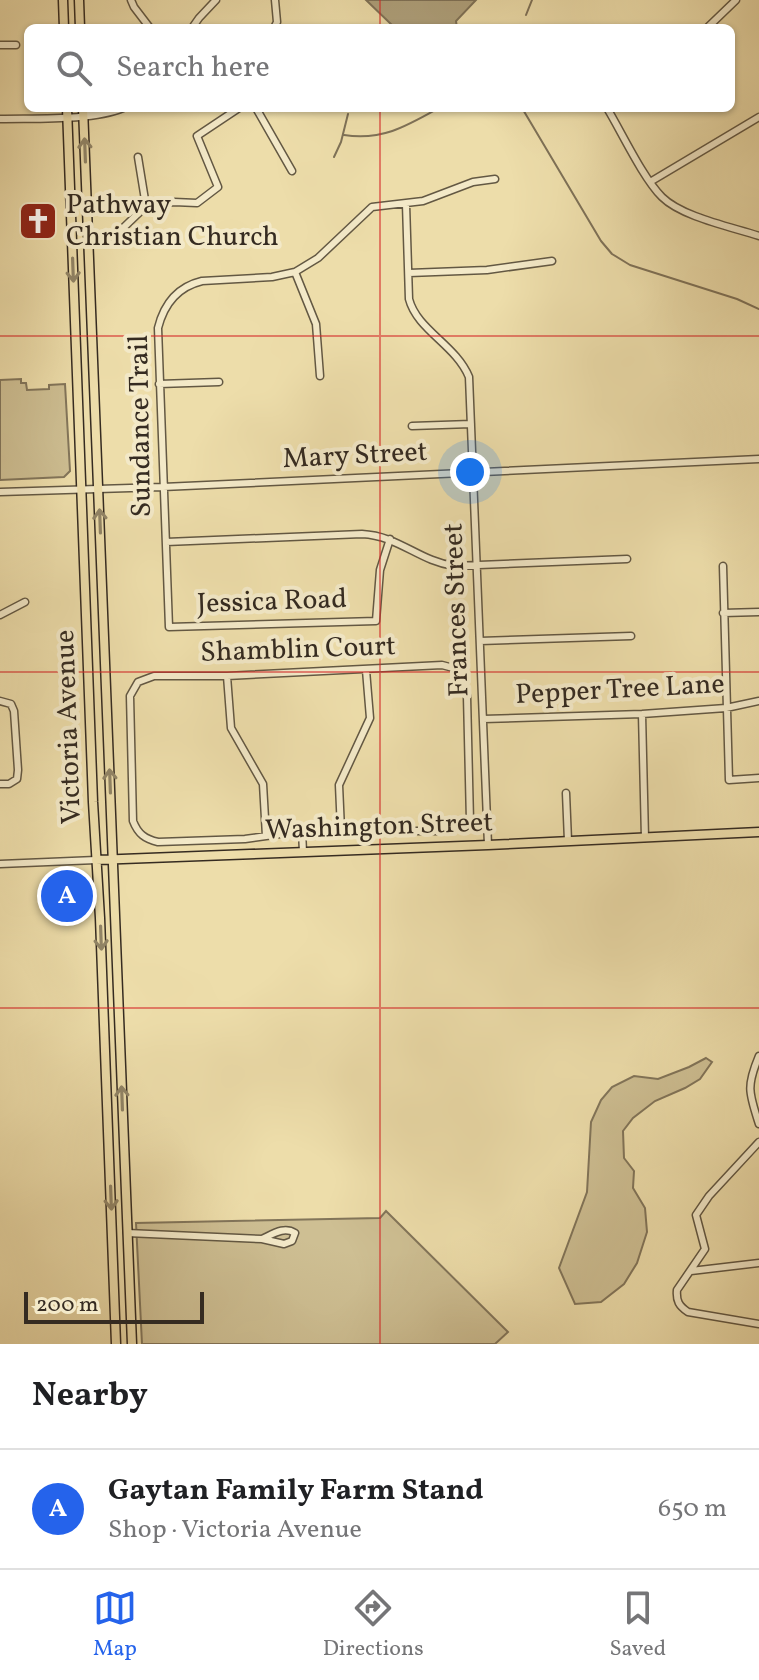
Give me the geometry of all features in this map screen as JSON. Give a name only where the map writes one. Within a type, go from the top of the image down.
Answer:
[{"type":"main road","points":[[63,0],[64,24]]},
{"type":"main road","points":[[79,0],[80,24]]},
{"type":"main road","name":"Victoria Avenue","points":[[67,112],[116,1344]]},
{"type":"main road","name":"Victoria Avenue","points":[[83,112],[132,1344]]},
{"type":"main road","name":"Washington Street","points":[[96,860],[759,832]]},
{"type":"street","points":[[131,0],[145,24]]},
{"type":"street","points":[[195,24],[216,0]]},
{"type":"street","points":[[275,0],[276,24]]},
{"type":"street","points":[[711,24],[736,0]]},
{"type":"street","points":[[0,45],[16,45]]},
{"type":"street","points":[[0,119],[67,112],[101,115],[110,112]]},
{"type":"street","points":[[88,239],[110,236],[121,230],[146,206],[197,203],[218,187],[197,136],[233,112]]},
{"type":"street","points":[[258,112],[292,171]]},
{"type":"street","points":[[609,112],[650,182],[663,198],[688,213],[759,236]]},
{"type":"street","points":[[650,182],[759,117]]},
{"type":"street","points":[[138,157],[146,206]]},
{"type":"street","name":"Sundance Trail","points":[[169,627],[159,384],[158,328],[162,313],[177,293],[191,284],[295,272],[318,258],[372,207],[423,201],[473,182],[495,179]]},
{"type":"street","name":"Frances Street","points":[[406,204],[409,299],[412,308],[463,364],[469,377],[488,845]]},
{"type":"street","points":[[409,273],[487,270],[552,261]]},
{"type":"street","points":[[295,272],[316,324],[320,376]]},
{"type":"street","points":[[159,384],[219,382]]},
{"type":"street","points":[[412,426],[471,424]]},
{"type":"street","name":"Mary Street","points":[[0,492],[759,459]]},
{"type":"street","points":[[166,542],[362,534],[390,539],[445,565],[627,559]]},
{"type":"street","name":"Jessica Road","points":[[169,627],[376,621],[380,570],[390,539]]},
{"type":"street","points":[[723,566],[729,780],[759,778]]},
{"type":"street","points":[[0,615],[25,602]]},
{"type":"street","points":[[723,613],[759,612]]},
{"type":"street","points":[[480,641],[631,636]]},
{"type":"street","name":"Shamblin Court","points":[[266,836],[158,842],[141,835],[133,821],[130,696],[138,682],[154,676],[227,676],[442,665],[461,670],[467,696],[470,821],[450,831],[341,830]]},
{"type":"street","points":[[227,676],[231,728],[263,784],[266,836],[341,830],[339,785],[370,718],[366,670]]},
{"type":"street","points":[[0,701],[11,704],[14,711],[18,770],[17,779],[9,784],[0,784]]},
{"type":"street","name":"Pepper Tree Lane","points":[[483,719],[642,714],[726,708],[759,701]]},
{"type":"street","points":[[642,714],[645,838]]},
{"type":"street","points":[[566,793],[568,841]]},
{"type":"street","points":[[302,831],[303,852]]},
{"type":"street","name":"Washington Street","points":[[0,864],[96,860]]},
{"type":"street","points":[[759,1056],[749,1088],[759,1124]]},
{"type":"street","points":[[759,1142],[709,1196],[696,1215],[705,1249],[677,1290],[676,1298],[680,1307],[688,1312],[759,1324]]},
{"type":"street","points":[[127,1233],[262,1239]]},
{"type":"street","points":[[690,1271],[759,1263]]},
{"type":"shaded area","points":[[366,0],[476,0],[456,24],[391,24]]},
{"type":"shaded area","points":[[21,379],[21,383],[26,383],[27,390],[49,389],[49,385],[65,384],[70,471],[64,477],[0,480],[0,380]]},
{"type":"shaded area","points":[[706,1058],[712,1062],[700,1079],[655,1101],[633,1118],[623,1131],[624,1158],[634,1171],[633,1188],[645,1208],[647,1232],[637,1263],[624,1284],[601,1302],[575,1304],[559,1268],[587,1192],[591,1122],[601,1100],[612,1087],[634,1076],[658,1079]]},
{"type":"shaded area","points":[[386,1211],[508,1332],[495,1344],[142,1344],[136,1223],[380,1218]]},
{"type":"waterway","points":[[526,15],[532,0]]},
{"type":"waterway","points":[[344,135],[382,134],[431,112]]},
{"type":"waterway","points":[[524,112],[601,241],[612,254],[630,265],[759,309]]},
{"type":"waterway","points":[[334,157],[348,114]]},
{"type":"place","name":"Pathway Christian Church","points":[[38,221]]},
{"type":"place","name":"Gaytan Family Farm Stand","points":[[67,896]]}]
